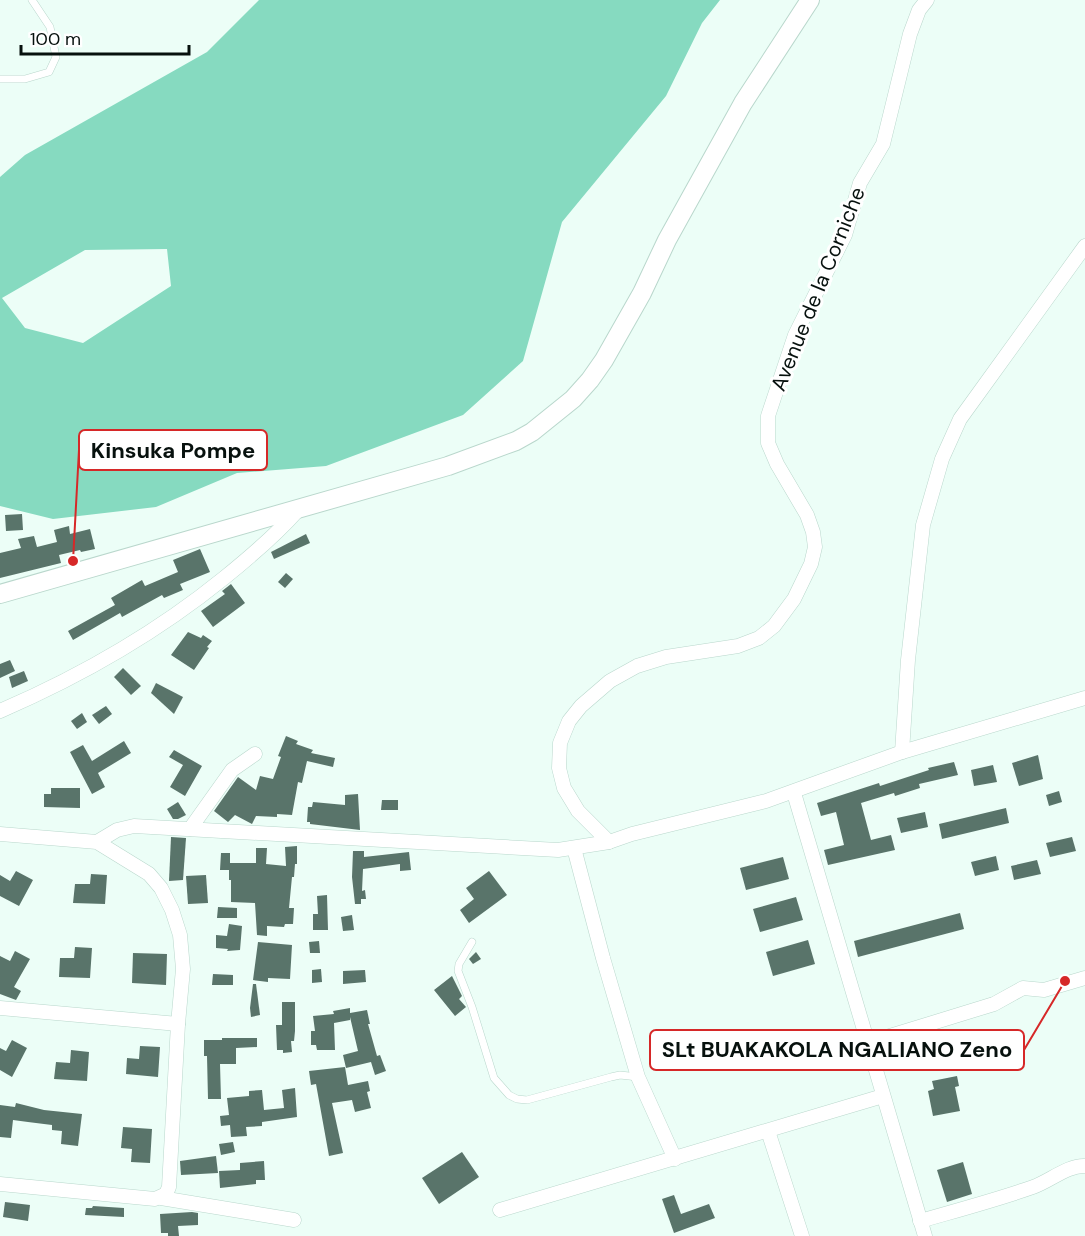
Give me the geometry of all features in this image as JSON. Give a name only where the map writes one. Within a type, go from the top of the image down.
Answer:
[{"type":"main road","points":[[0,594],[448,466],[499,448],[532,432],[573,399],[604,360],[743,103],[810,0]]},
{"type":"street","name":"Avenue de la Corniche","points":[[609,842],[578,811],[564,788],[559,768],[560,743],[569,721],[581,706],[610,681],[637,666],[666,657],[738,646],[759,638],[774,626],[794,600],[811,564],[815,547],[813,532],[807,514],[777,464],[768,443],[768,416],[795,335],[844,235],[860,183],[883,144],[899,87],[910,34],[927,0]]},
{"type":"street","points":[[902,752],[908,660],[923,525],[942,459],[960,419],[1083,251]]},
{"type":"street","points":[[0,711],[50,690],[98,665],[156,630],[203,596],[260,549],[298,510]]},
{"type":"street","points":[[98,842],[117,830],[134,826],[558,850],[574,848],[609,842],[794,793],[902,752],[1085,698]]},
{"type":"street","points":[[190,829],[232,770],[255,754]]},
{"type":"street","points":[[794,793],[925,1236]]},
{"type":"street","points":[[0,834],[98,842],[149,874],[161,888],[172,910],[183,954],[169,1187],[161,1198]]},
{"type":"street","points":[[574,848],[638,1077],[675,1160]]},
{"type":"street","points":[[867,1043],[994,1004],[1023,988],[1044,990],[1085,978]]},
{"type":"street","points":[[0,1008],[178,1023]]},
{"type":"street","points":[[500,1210],[675,1160],[883,1096]]},
{"type":"street","points":[[768,1131],[802,1236]]},
{"type":"street","points":[[920,1221],[1029,1188],[1074,1167],[1085,1166]]},
{"type":"street","points":[[0,1184],[161,1198],[294,1220]]},
{"type":"lane","points":[[0,79],[25,79],[49,72],[56,57],[50,27],[32,0]]},
{"type":"lane","points":[[472,942],[459,964],[459,977],[472,1007],[494,1078],[509,1095],[527,1100],[620,1075],[638,1077]]},
{"type":"shaded area","points":[[259,0],[720,0],[702,23],[666,96],[562,222],[523,361],[463,415],[326,466],[237,473],[156,507],[53,519],[0,506],[0,177],[25,155],[207,52]],"holes":[[[167,249],[171,286],[83,343],[25,328],[2,298],[85,250]]]},
{"type":"building","points":[[22,514],[23,530],[6,531],[5,515]]},
{"type":"building","points":[[69,526],[70,534],[90,529],[95,549],[59,555],[61,563],[0,578],[0,553],[21,548],[18,539],[34,536],[37,547],[57,542],[54,530]]},
{"type":"building","points":[[306,534],[310,543],[274,559],[271,552]]},
{"type":"building","points":[[200,549],[210,572],[180,584],[183,590],[164,598],[162,595],[122,617],[120,613],[73,640],[68,631],[115,605],[111,598],[142,580],[145,586],[178,572],[173,560]]},
{"type":"building","points":[[286,573],[293,579],[285,588],[278,582]]},
{"type":"building","points":[[231,584],[245,603],[213,627],[201,611],[225,594],[222,591]]},
{"type":"building","points":[[188,632],[201,638],[203,635],[212,641],[194,670],[171,655]]},
{"type":"building","points":[[10,660],[15,671],[0,678],[0,664]]},
{"type":"building","points":[[123,668],[141,686],[131,695],[114,677]]},
{"type":"building","points":[[24,671],[28,681],[12,688],[9,677]]},
{"type":"building","points":[[156,683],[183,697],[174,714],[151,693]]},
{"type":"building","points":[[106,706],[112,714],[99,724],[92,715]]},
{"type":"building","points":[[82,713],[87,722],[77,729],[71,721]]},
{"type":"building","points":[[286,736],[298,741],[296,744],[313,750],[311,753],[335,758],[333,767],[307,761],[302,783],[298,782],[292,815],[256,816],[252,824],[235,815],[228,822],[214,811],[238,777],[256,790],[260,776],[273,779],[281,757],[278,756]]},
{"type":"building","points":[[124,741],[131,753],[98,773],[105,787],[92,794],[70,752],[83,745],[92,761]]},
{"type":"building","points":[[174,750],[202,766],[185,796],[170,787],[183,765],[169,757]]},
{"type":"building","points":[[1038,755],[1043,779],[1019,786],[1012,763]]},
{"type":"building","points":[[954,762],[958,775],[919,784],[920,788],[895,796],[894,793],[861,803],[871,840],[891,835],[895,850],[828,865],[824,850],[844,845],[836,812],[821,816],[817,803]]},
{"type":"building","points":[[993,765],[997,782],[974,786],[971,770]]},
{"type":"building","points":[[51,788],[80,788],[80,808],[44,807],[44,794],[51,794]]},
{"type":"building","points":[[1059,791],[1062,802],[1049,806],[1046,795]]},
{"type":"building","points":[[358,794],[360,830],[307,822],[308,807],[312,807],[313,802],[345,805],[345,795]]},
{"type":"building","points":[[382,800],[398,800],[398,810],[381,810]]},
{"type":"building","points":[[178,802],[186,815],[173,819],[167,809]]},
{"type":"building","points":[[1006,808],[1009,823],[942,839],[939,824]]},
{"type":"building","points":[[925,812],[928,827],[901,833],[897,818]]},
{"type":"building","points":[[171,837],[186,838],[183,880],[169,881]]},
{"type":"building","points":[[1072,837],[1076,851],[1050,857],[1046,843]]},
{"type":"building","points":[[297,846],[297,864],[295,864],[294,877],[292,877],[289,908],[294,908],[293,924],[285,924],[284,927],[267,926],[267,936],[257,935],[255,903],[231,902],[229,870],[220,870],[221,853],[230,853],[230,863],[256,863],[256,848],[267,848],[266,864],[286,866],[285,847]]},
{"type":"building","points":[[353,851],[364,851],[364,857],[409,852],[411,870],[400,871],[400,864],[363,869],[362,891],[365,890],[366,899],[361,899],[361,904],[355,904],[352,877]]},
{"type":"building","points":[[996,856],[999,870],[975,876],[971,862]]},
{"type":"building","points":[[783,857],[789,879],[746,890],[740,868]]},
{"type":"building","points":[[1037,860],[1041,874],[1014,880],[1011,866]]},
{"type":"building","points":[[16,871],[33,880],[19,906],[0,896],[0,875],[10,881]]},
{"type":"building","points":[[489,871],[507,895],[469,923],[460,910],[474,899],[466,888]]},
{"type":"building","points":[[91,874],[107,875],[105,904],[73,903],[75,884],[90,884]]},
{"type":"building","points":[[206,875],[208,903],[188,904],[186,876]]},
{"type":"building","points":[[327,895],[328,930],[313,930],[313,914],[318,914],[317,896]]},
{"type":"building","points":[[796,897],[803,920],[760,932],[753,909]]},
{"type":"building","points":[[218,907],[237,908],[237,918],[217,918]]},
{"type":"building","points":[[960,913],[964,929],[858,957],[854,941]]},
{"type":"building","points":[[352,915],[354,930],[343,931],[341,917]]},
{"type":"building","points":[[229,924],[242,926],[240,950],[227,951],[228,949],[216,948],[216,935],[227,936]]},
{"type":"building","points":[[808,940],[815,964],[773,976],[766,952]]},
{"type":"building","points":[[319,941],[320,953],[310,953],[309,942]]},
{"type":"building","points":[[258,942],[292,945],[290,979],[268,978],[268,982],[253,980]]},
{"type":"building","points":[[75,947],[92,948],[90,978],[59,977],[60,958],[74,958]]},
{"type":"building","points":[[15,951],[30,959],[14,987],[21,991],[16,1000],[0,994],[0,956],[10,961]]},
{"type":"building","points":[[476,952],[481,959],[473,964],[469,959]]},
{"type":"building","points":[[133,953],[167,954],[166,985],[132,983]]},
{"type":"building","points":[[321,969],[322,982],[312,983],[312,970]]},
{"type":"building","points":[[365,970],[366,982],[343,984],[343,971]]},
{"type":"building","points":[[213,974],[233,975],[233,985],[212,985]]},
{"type":"building","points":[[452,976],[462,996],[459,999],[466,1007],[455,1016],[434,990]]},
{"type":"building","points":[[253,984],[256,984],[260,1015],[251,1017],[250,1008]]},
{"type":"building","points":[[282,1002],[295,1002],[292,1052],[283,1053],[283,1050],[277,1050],[276,1025],[282,1025]]},
{"type":"building","points":[[350,1008],[350,1013],[367,1010],[370,1024],[368,1024],[377,1056],[380,1055],[386,1071],[375,1075],[371,1062],[346,1068],[343,1055],[358,1051],[350,1017],[350,1020],[334,1023],[335,1050],[317,1050],[316,1045],[311,1045],[311,1031],[315,1031],[313,1016],[334,1014],[333,1011]]},
{"type":"building","points":[[222,1038],[257,1038],[257,1047],[236,1048],[236,1064],[220,1064],[221,1099],[208,1099],[207,1056],[204,1056],[204,1040],[222,1040]]},
{"type":"building","points":[[12,1040],[27,1048],[12,1077],[0,1070],[0,1048],[6,1051]]},
{"type":"building","points":[[140,1046],[160,1047],[158,1077],[126,1074],[127,1058],[139,1059]]},
{"type":"building","points":[[71,1050],[89,1052],[87,1081],[54,1079],[56,1062],[70,1063]]},
{"type":"building","points":[[345,1067],[348,1085],[368,1081],[370,1091],[367,1092],[371,1108],[355,1112],[352,1100],[332,1103],[343,1153],[329,1156],[316,1084],[311,1085],[309,1071]]},
{"type":"building","points":[[957,1076],[959,1086],[955,1087],[960,1111],[933,1116],[928,1091],[934,1089],[932,1081]]},
{"type":"building","points":[[295,1088],[297,1117],[262,1122],[262,1126],[246,1127],[247,1136],[231,1137],[230,1125],[221,1126],[220,1116],[229,1115],[227,1098],[249,1096],[249,1091],[262,1090],[264,1110],[284,1108],[282,1090]]},
{"type":"building","points":[[16,1103],[44,1110],[82,1114],[78,1146],[61,1144],[62,1131],[52,1130],[52,1125],[13,1120],[11,1138],[0,1137],[0,1105],[15,1107]]},
{"type":"building","points":[[123,1127],[152,1129],[150,1163],[131,1162],[132,1149],[121,1148]]},
{"type":"building","points":[[233,1142],[235,1152],[221,1155],[219,1144]]},
{"type":"building","points":[[462,1152],[479,1177],[439,1204],[422,1178]]},
{"type":"building","points":[[216,1156],[218,1173],[181,1175],[180,1161]]},
{"type":"building","points":[[264,1161],[265,1180],[256,1180],[256,1184],[220,1188],[219,1171],[240,1170],[240,1163]]},
{"type":"building","points":[[963,1162],[972,1194],[947,1202],[937,1170]]},
{"type":"building","points":[[674,1195],[681,1214],[709,1204],[715,1218],[674,1233],[662,1199]]},
{"type":"building","points":[[5,1202],[30,1205],[28,1221],[3,1217]]},
{"type":"building","points":[[93,1206],[124,1208],[124,1217],[85,1215],[86,1208]]},
{"type":"building","points":[[198,1213],[198,1225],[178,1226],[179,1236],[168,1236],[168,1233],[161,1233],[160,1214]]},
{"type":"place","name":"Kinsuka Pompe","points":[[73,561]]},
{"type":"place","name":"SLt BUAKAKOLA NGALIANO Zeno","points":[[1065,981]]}]
